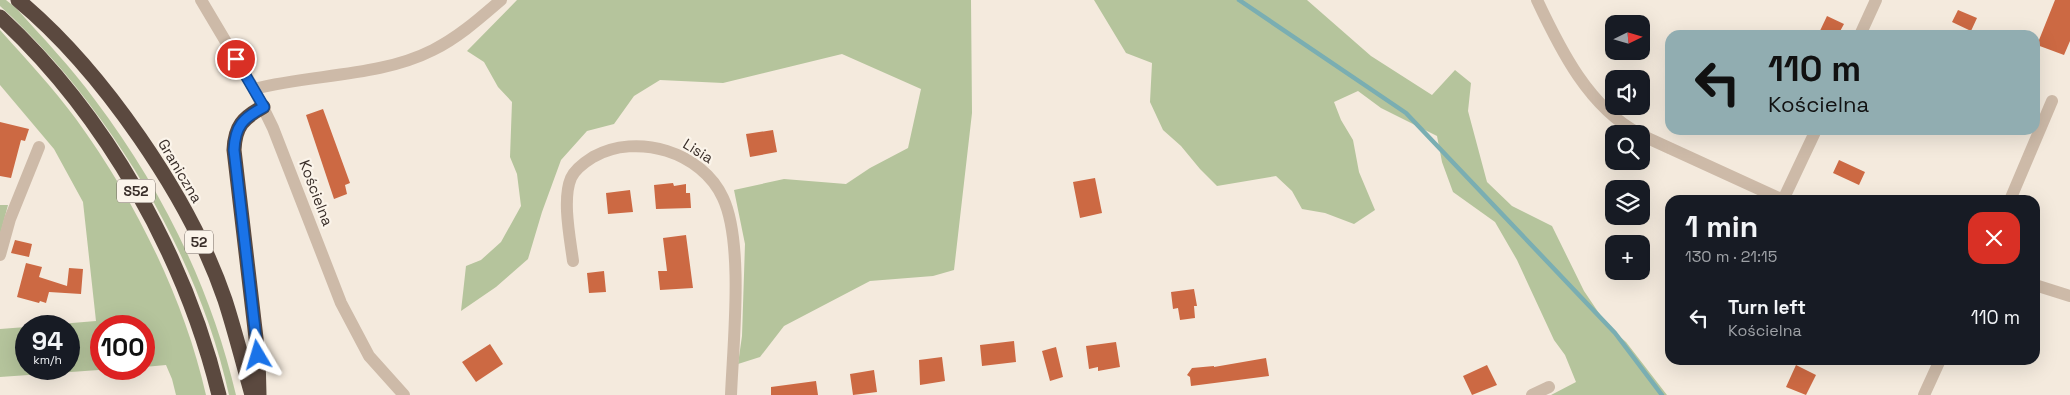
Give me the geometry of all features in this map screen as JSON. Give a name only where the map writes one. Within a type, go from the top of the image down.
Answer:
[{"type":"highway","name":"Graniczna","points":[[18,0],[44,21],[114,104],[158,166],[187,216],[224,299],[252,395]]},
{"type":"highway","name":"S52","points":[[0,17],[42,60],[73,97],[132,183],[160,234],[183,287],[200,332],[219,395]]},
{"type":"highway","points":[[259,395],[258,355],[234,140],[239,126],[248,116],[264,107]]},
{"type":"street","points":[[27,0],[44,21]]},
{"type":"street","name":"Kościelna","points":[[201,0],[264,107],[341,302],[368,356],[404,395]]},
{"type":"street","points":[[254,89],[284,81],[364,71],[408,60],[434,50],[467,29],[501,0]]},
{"type":"street","points":[[1537,0],[1554,38],[1574,72],[1613,114],[1628,125]]},
{"type":"street","points":[[1862,30],[1876,0]]},
{"type":"street","points":[[2040,129],[2052,101]]},
{"type":"street","points":[[1785,195],[1814,135]]},
{"type":"street","points":[[2012,195],[2038,135]]},
{"type":"street","points":[[1650,139],[1772,195]]},
{"type":"street","name":"Lisia","points":[[573,261],[568,224],[568,196],[571,177],[583,163],[598,154],[614,149],[644,145],[666,150],[708,175],[723,198],[730,222],[734,259],[735,306],[731,395]]},
{"type":"street","points":[[0,255],[10,219],[39,146]]},
{"type":"street","points":[[2040,287],[2070,296]]},
{"type":"street","points":[[1924,395],[1938,365]]},
{"type":"street","points":[[1532,395],[1549,387]]},
{"type":"green space","points":[[0,0],[6,0],[16,8],[67,64],[119,133],[162,203],[181,240],[213,316],[236,395],[229,395],[215,341],[195,288],[171,235],[143,184],[111,134],[77,88],[39,45],[0,6]]},
{"type":"green space","points":[[517,0],[971,0],[972,113],[954,270],[933,276],[870,281],[784,326],[760,357],[738,364],[742,336],[745,244],[734,190],[784,179],[846,184],[870,168],[908,148],[921,89],[842,54],[723,83],[660,80],[634,96],[614,124],[587,131],[561,160],[542,212],[528,259],[496,287],[461,311],[466,266],[481,260],[501,242],[521,206],[517,174],[510,157],[512,102],[498,87],[484,62],[467,51]]},
{"type":"green space","points":[[1094,0],[1307,0],[1371,56],[1432,95],[1455,70],[1471,83],[1468,111],[1487,182],[1512,206],[1552,226],[1584,291],[1607,325],[1626,342],[1667,395],[1551,395],[1576,382],[1565,355],[1554,340],[1517,260],[1495,222],[1453,192],[1442,162],[1437,136],[1381,108],[1358,91],[1334,102],[1341,120],[1353,140],[1359,172],[1375,210],[1354,224],[1325,213],[1302,209],[1292,191],[1276,176],[1217,186],[1181,146],[1163,130],[1150,102],[1152,63],[1126,53]]},
{"type":"green space","points":[[0,30],[49,85],[76,119],[98,150],[137,216],[171,286],[185,322],[206,395],[176,395],[166,365],[155,366],[155,315],[95,315],[83,202],[54,149],[0,85]]},
{"type":"green space","points":[[0,205],[8,205],[0,235]]},
{"type":"green space","points":[[80,322],[90,322],[90,371],[80,371]]},
{"type":"green space","points":[[15,328],[15,376],[0,377],[0,329]]},
{"type":"building","points":[[2055,0],[2070,0],[2070,41],[2064,55],[2040,46],[2040,38]]},
{"type":"building","points":[[1958,10],[1977,18],[1971,30],[1952,22]]},
{"type":"building","points":[[1827,16],[1844,24],[1841,30],[1820,30]]},
{"type":"building","points":[[323,109],[350,183],[345,185],[347,194],[334,199],[306,115]]},
{"type":"building","points":[[0,122],[29,129],[25,141],[21,140],[11,178],[0,176]]},
{"type":"building","points":[[773,130],[777,152],[750,157],[746,134]]},
{"type":"building","points":[[1839,160],[1865,172],[1859,185],[1833,173]]},
{"type":"building","points":[[1095,178],[1102,213],[1080,218],[1073,182]]},
{"type":"building","points":[[673,183],[674,186],[686,184],[686,193],[690,193],[691,208],[656,209],[654,185]]},
{"type":"building","points":[[630,190],[633,212],[608,214],[606,193]]},
{"type":"building","points":[[686,235],[693,288],[660,290],[658,271],[667,271],[663,238]]},
{"type":"building","points":[[15,240],[32,244],[29,257],[11,253]]},
{"type":"building","points":[[26,263],[42,267],[39,277],[67,286],[69,268],[83,269],[81,294],[49,292],[46,303],[17,297]]},
{"type":"building","points":[[604,271],[606,292],[589,293],[587,273]]},
{"type":"building","points":[[1194,289],[1197,306],[1194,306],[1195,318],[1180,320],[1178,308],[1173,309],[1171,292]]},
{"type":"building","points":[[1014,341],[1016,362],[982,366],[980,345]]},
{"type":"building","points":[[1116,342],[1120,367],[1098,371],[1098,367],[1089,369],[1086,346]]},
{"type":"building","points":[[490,344],[503,364],[476,382],[462,362]]},
{"type":"building","points":[[1056,347],[1063,377],[1050,381],[1042,351]]},
{"type":"building","points":[[942,357],[945,381],[920,385],[919,360]]},
{"type":"building","points":[[1266,358],[1269,376],[1191,386],[1190,377],[1187,375],[1192,368],[1214,367]]},
{"type":"building","points":[[1487,365],[1497,385],[1472,395],[1463,376]]},
{"type":"building","points":[[1796,365],[1816,375],[1806,395],[1786,387]]},
{"type":"building","points":[[874,370],[877,392],[853,395],[850,374]]},
{"type":"building","points":[[816,381],[818,395],[771,395],[771,387]]},
{"type":"waterway","points":[[1239,0],[1406,113],[1615,333],[1662,395]]},
{"type":"route","points":[[236,59],[264,107],[248,116],[236,131],[234,140],[258,355]]}]
